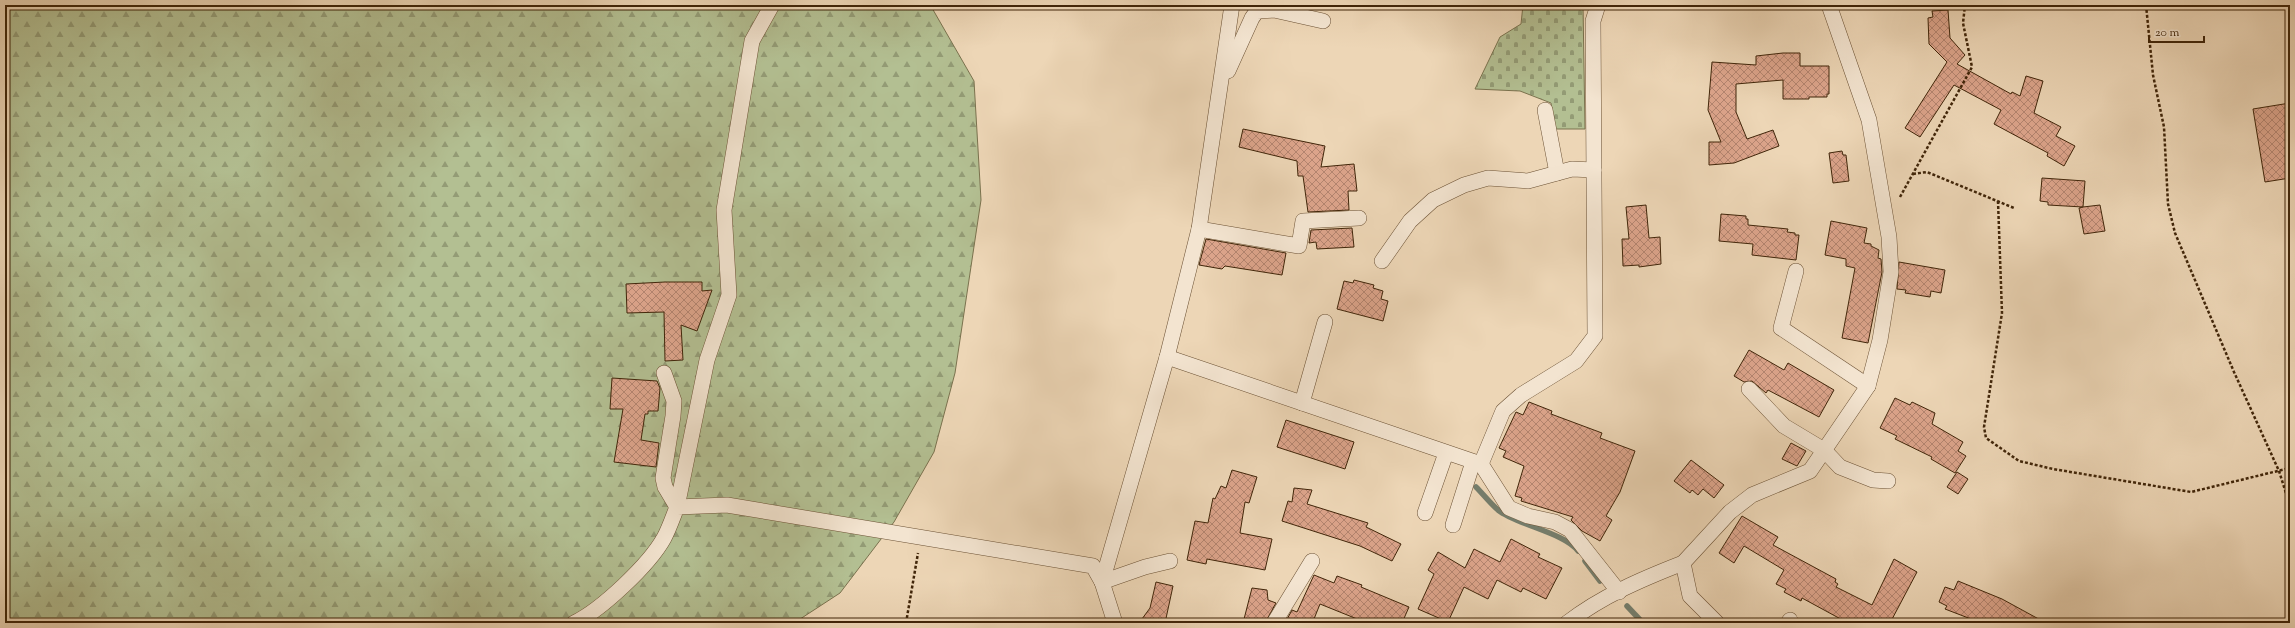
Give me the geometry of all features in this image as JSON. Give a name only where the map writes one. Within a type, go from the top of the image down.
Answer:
[{"type":"street","points":[[574,623],[589,616],[647,562],[663,539],[677,507],[707,360],[728,295],[724,210],[752,42],[772,5]]},
{"type":"street","points":[[1102,582],[1168,357],[1199,228],[1232,5]]},
{"type":"street","points":[[1453,525],[1477,463],[1503,411],[1521,395],[1576,361],[1595,336],[1593,21],[1598,5]]},
{"type":"street","points":[[1567,623],[1586,609],[1619,592],[1632,583],[1683,563],[1730,512],[1752,495],[1810,470],[1868,386],[1880,340],[1892,272],[1885,211],[1869,120],[1829,5]]},
{"type":"street","points":[[1221,74],[1228,71],[1252,18],[1257,11],[1274,10],[1323,21]]},
{"type":"street","points":[[1545,110],[1557,173]]},
{"type":"street","points":[[1382,261],[1410,221],[1433,200],[1464,185],[1488,178],[1528,182],[1572,169],[1594,170]]},
{"type":"street","points":[[1199,228],[1299,246],[1303,221],[1359,218]]},
{"type":"street","points":[[1796,271],[1781,328],[1868,386]]},
{"type":"street","points":[[1302,403],[1324,322]]},
{"type":"street","points":[[1168,357],[1477,463],[1509,508],[1528,516],[1555,522],[1570,530],[1619,592]]},
{"type":"street","points":[[664,373],[674,401],[663,478],[665,487],[677,507]]},
{"type":"street","points":[[1749,389],[1784,426],[1824,450],[1840,467],[1873,480],[1888,482]]},
{"type":"street","points":[[1425,513],[1446,453]]},
{"type":"street","points":[[677,507],[727,505],[1093,566],[1102,582],[1115,623]]},
{"type":"street","points":[[1102,582],[1145,566],[1170,561]]},
{"type":"street","points":[[1274,623],[1312,561]]},
{"type":"street","points":[[1683,563],[1690,596],[1717,623]]},
{"type":"path","points":[[1885,211],[1895,206],[1972,67],[1962,23],[1964,5]]},
{"type":"path","points":[[2146,5],[2153,75],[2164,127],[2168,204],[2175,233],[2227,357],[2279,471],[2290,506]]},
{"type":"path","points":[[1912,174],[1927,172],[2014,208]]},
{"type":"path","points":[[1998,201],[2002,313],[1984,427],[1986,438],[2019,461],[2053,469],[2191,492],[2290,468]]},
{"type":"path","points":[[906,623],[921,537]]},
{"type":"green space","points":[[5,5],[927,5],[932,8],[974,81],[981,200],[955,373],[934,452],[894,522],[840,593],[794,623],[5,623]]},
{"type":"green space","points":[[1523,5],[1583,5],[1585,129],[1555,129],[1551,103],[1520,91],[1475,89],[1500,37],[1521,24]]},
{"type":"building","points":[[1948,10],[1950,38],[1965,55],[1957,64],[2011,94],[2012,92],[2020,96],[2026,76],[2043,81],[2034,113],[2061,127],[2056,136],[2075,146],[2064,166],[2047,156],[2048,153],[1994,124],[2001,110],[1954,85],[1920,137],[1905,128],[1947,62],[1929,44],[1928,18],[1933,17],[1932,11]]},
{"type":"building","points":[[1800,53],[1800,66],[1829,66],[1829,94],[1827,94],[1827,97],[1809,97],[1809,99],[1783,99],[1783,80],[1736,84],[1736,112],[1747,139],[1773,130],[1779,146],[1734,163],[1709,165],[1709,142],[1721,142],[1708,110],[1712,62],[1756,65],[1756,56]]},
{"type":"building","points":[[2290,103],[2290,178],[2265,182],[2253,109]]},
{"type":"building","points":[[1243,129],[1325,146],[1321,167],[1354,164],[1357,191],[1348,191],[1349,210],[1308,212],[1303,176],[1298,176],[1297,161],[1239,147]]},
{"type":"building","points":[[1842,151],[1843,155],[1846,155],[1849,181],[1833,183],[1829,153]]},
{"type":"building","points":[[2042,178],[2085,181],[2083,207],[2048,205],[2048,202],[2040,201]]},
{"type":"building","points":[[1646,205],[1649,238],[1660,237],[1661,264],[1639,267],[1639,265],[1623,266],[1622,239],[1629,239],[1626,207]]},
{"type":"building","points":[[2100,205],[2105,231],[2084,234],[2079,208]]},
{"type":"building","points":[[1721,214],[1746,216],[1746,219],[1748,219],[1748,225],[1788,229],[1787,232],[1799,235],[1796,260],[1752,255],[1753,244],[1719,241]]},
{"type":"building","points":[[1831,221],[1867,228],[1864,243],[1871,244],[1871,246],[1879,250],[1878,258],[1881,259],[1882,272],[1868,343],[1842,338],[1855,268],[1846,266],[1846,259],[1825,255]]},
{"type":"building","points":[[1352,228],[1354,247],[1317,249],[1316,242],[1309,243],[1311,230]]},
{"type":"building","points":[[1206,239],[1286,253],[1282,275],[1225,266],[1222,269],[1199,265]]},
{"type":"building","points":[[1899,262],[1945,270],[1941,293],[1931,291],[1930,297],[1905,293],[1906,290],[1897,289]]},
{"type":"building","points":[[1354,280],[1374,285],[1373,288],[1383,291],[1381,299],[1388,301],[1383,321],[1337,309],[1344,281],[1353,283]]},
{"type":"building","points":[[702,282],[702,291],[712,290],[697,331],[681,325],[683,360],[665,361],[664,312],[627,313],[626,284]]},
{"type":"building","points":[[1749,350],[1784,370],[1788,363],[1834,390],[1819,417],[1768,390],[1766,393],[1752,381],[1744,382],[1734,376]]},
{"type":"building","points":[[612,378],[657,381],[660,388],[658,411],[648,411],[648,414],[645,414],[641,440],[659,443],[656,467],[614,462],[623,409],[610,409]]},
{"type":"building","points":[[1895,398],[1910,405],[1912,402],[1935,413],[1932,424],[1963,442],[1958,451],[1966,456],[1955,473],[1931,459],[1932,457],[1895,439],[1897,436],[1880,428]]},
{"type":"building","points":[[1529,402],[1552,411],[1551,414],[1602,433],[1600,438],[1635,451],[1620,492],[1606,516],[1612,520],[1600,541],[1582,531],[1571,520],[1573,517],[1521,501],[1522,498],[1515,496],[1524,466],[1503,457],[1506,451],[1499,448],[1516,412],[1523,415]]},
{"type":"building","points":[[1286,420],[1354,442],[1345,469],[1277,447]]},
{"type":"building","points":[[1791,443],[1806,451],[1797,466],[1782,459]]},
{"type":"building","points":[[1691,460],[1724,485],[1714,498],[1703,489],[1698,495],[1692,490],[1690,493],[1674,481]]},
{"type":"building","points":[[1232,470],[1257,477],[1249,503],[1245,502],[1240,533],[1272,539],[1265,570],[1207,559],[1206,564],[1187,560],[1195,521],[1208,523],[1213,498],[1215,499],[1221,486],[1226,488]]},
{"type":"building","points":[[1957,472],[1968,479],[1958,494],[1947,487]]},
{"type":"building","points":[[1294,488],[1312,490],[1307,504],[1368,523],[1366,527],[1401,544],[1392,561],[1360,546],[1282,521],[1288,501],[1292,502]]},
{"type":"building","points":[[1742,516],[1778,537],[1773,545],[1836,579],[1835,582],[1838,584],[1836,587],[1872,605],[1894,559],[1917,572],[1890,623],[1848,623],[1802,598],[1801,601],[1784,592],[1786,589],[1776,584],[1784,570],[1744,546],[1734,563],[1719,553]]},
{"type":"building","points":[[1511,539],[1540,554],[1538,557],[1562,568],[1546,599],[1523,588],[1521,592],[1497,580],[1488,599],[1464,587],[1448,622],[1418,609],[1434,574],[1428,570],[1438,552],[1465,568],[1474,549],[1500,562]]},
{"type":"building","points":[[1314,575],[1334,583],[1337,576],[1362,585],[1361,587],[1409,607],[1402,623],[1367,623],[1320,604],[1314,619],[1322,623],[1285,623],[1292,610],[1297,612]]},
{"type":"building","points":[[1958,581],[2002,599],[2046,623],[1969,623],[1971,619],[1945,609],[1947,606],[1939,602],[1945,587],[1954,590]]},
{"type":"building","points":[[1156,582],[1173,586],[1165,623],[1139,623],[1150,608]]},
{"type":"building","points":[[1252,588],[1267,590],[1268,600],[1276,603],[1265,623],[1243,623]]},
{"type":"waterway","points":[[1476,487],[1498,510],[1517,520],[1563,539],[1578,551]]},
{"type":"waterway","points":[[1585,561],[1600,581]]},
{"type":"waterway","points":[[1627,606],[1643,623]]}]
